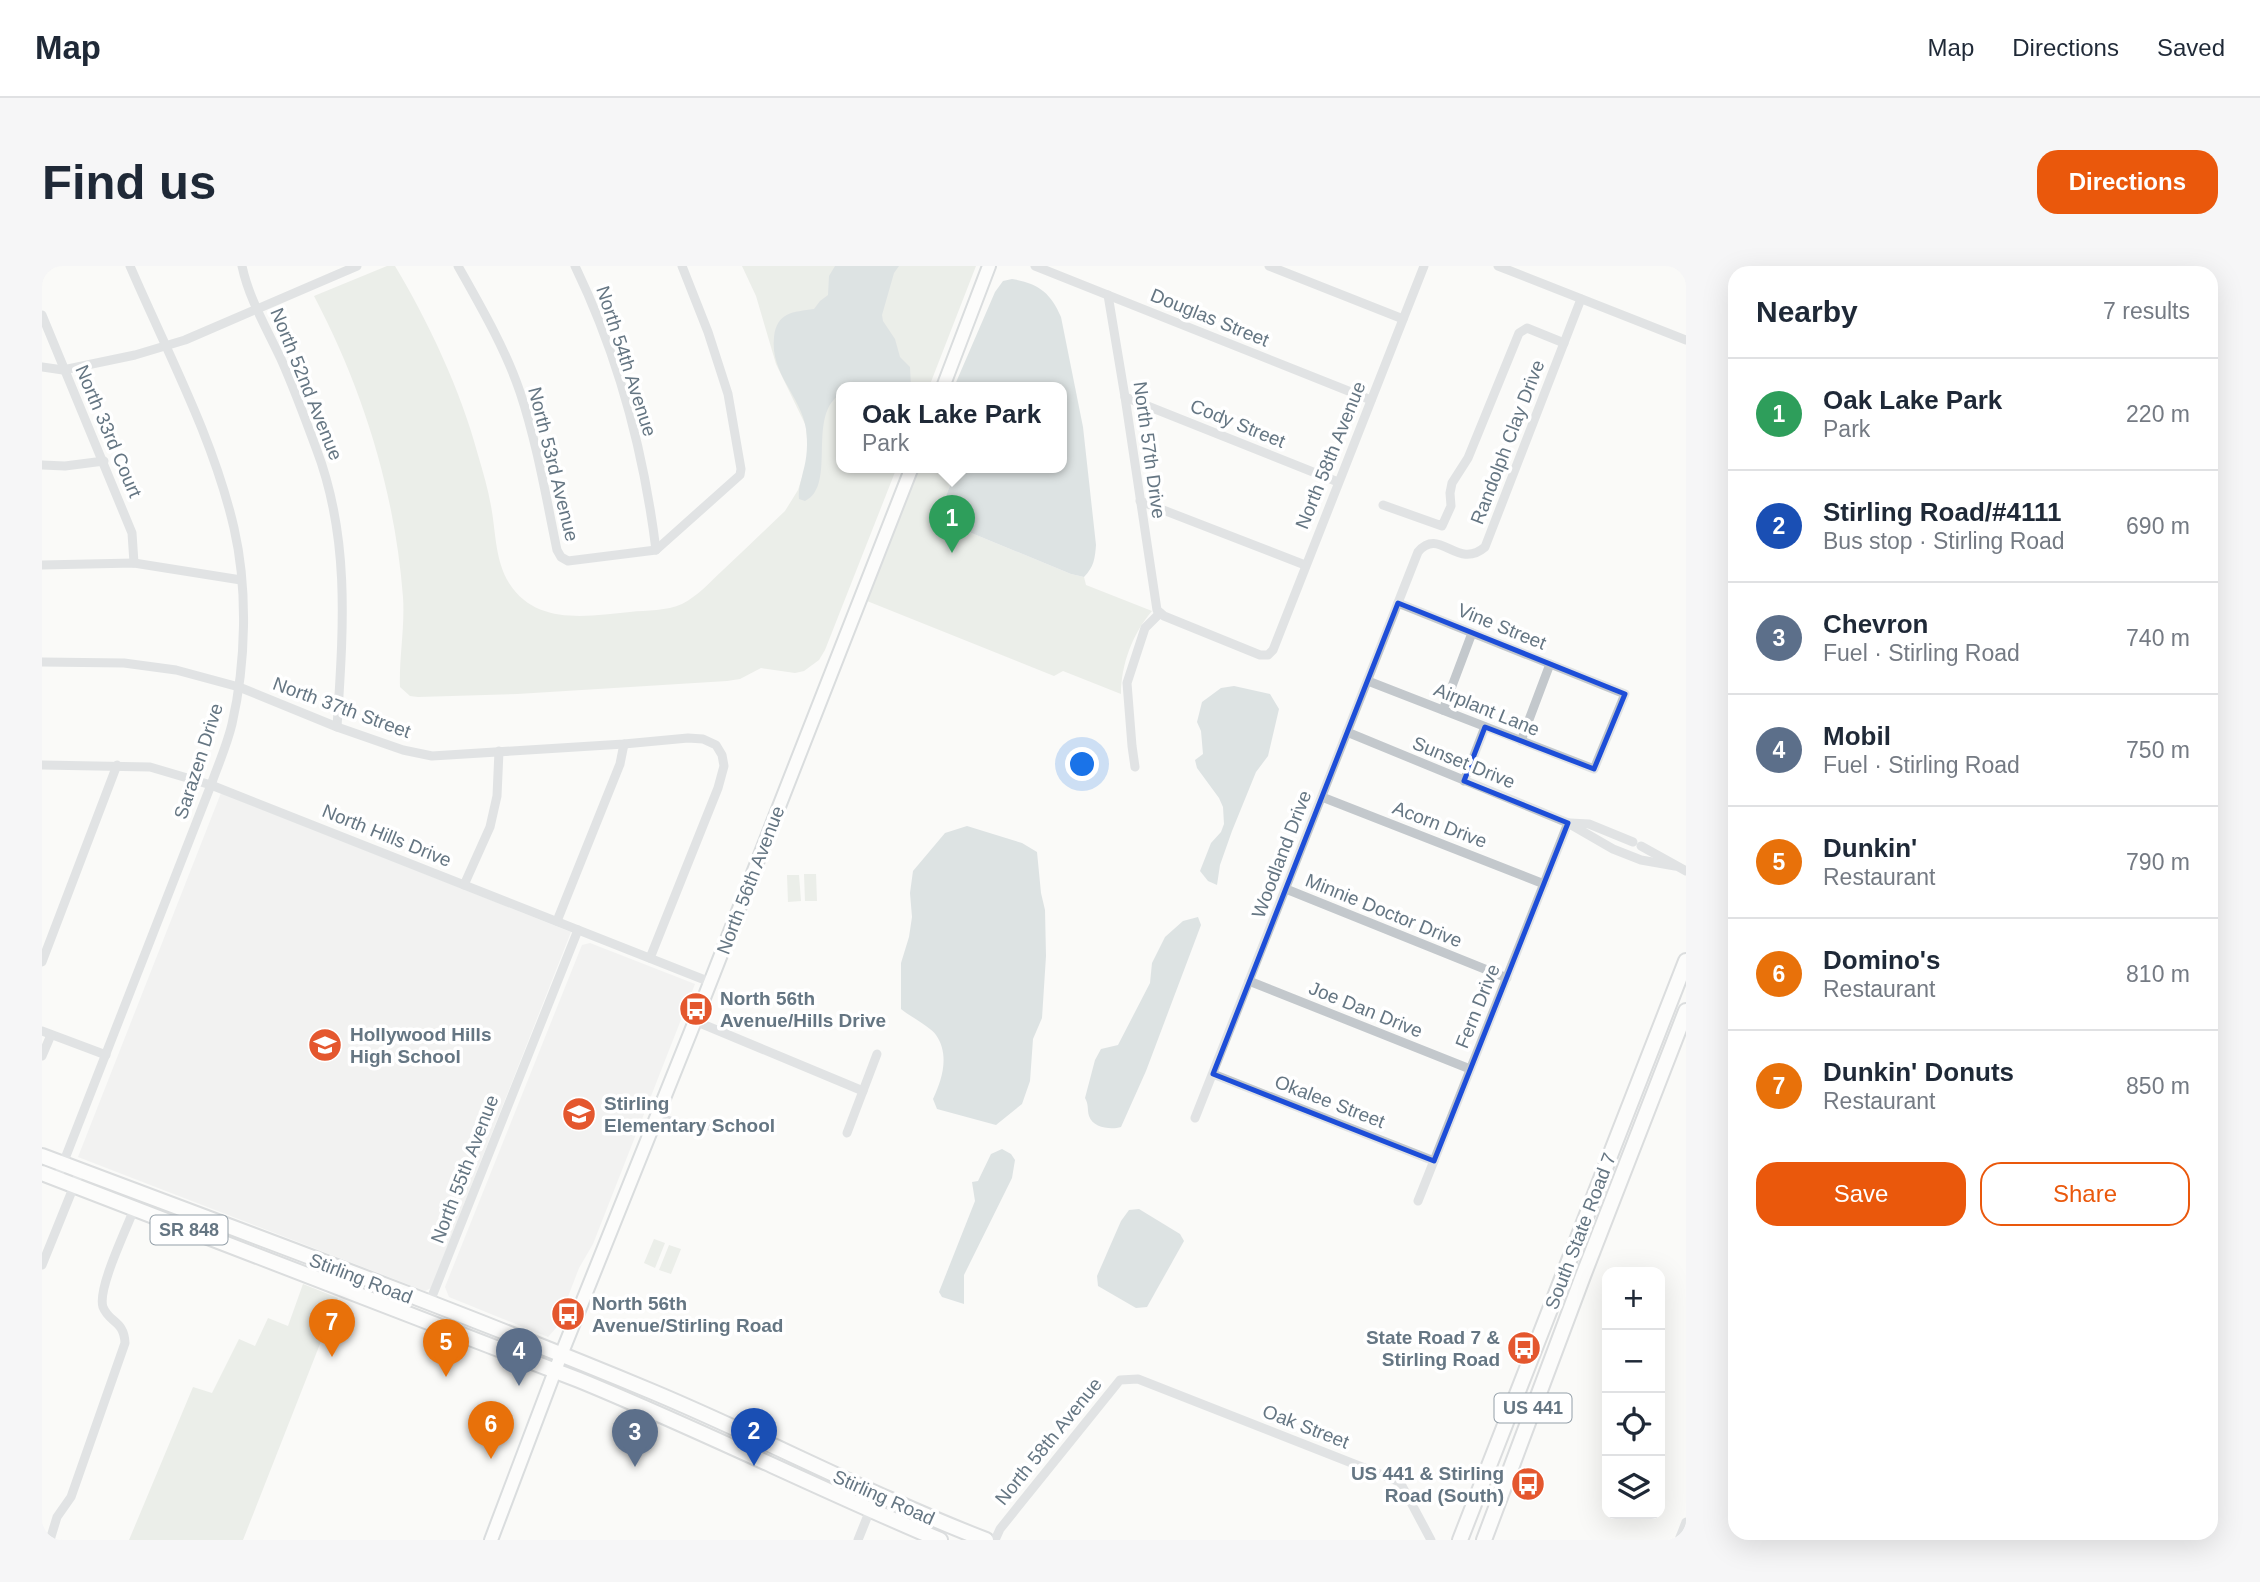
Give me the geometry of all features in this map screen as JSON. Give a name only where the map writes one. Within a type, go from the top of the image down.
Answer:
[{"type":"main road","name":"South State Road 7","points":[[1460,1540],[1686,961]]},
{"type":"main road","name":"South State Road 7","points":[[1484,1540],[1686,1011]]},
{"type":"main road","points":[[1634,1093],[1642,1101],[1644,1118]]},
{"type":"main road","name":"Stirling Road","points":[[42,1156],[429,1304],[678,1403],[876,1495],[986,1540]]},
{"type":"main road","name":"Stirling Road","points":[[42,1173],[651,1409],[921,1536],[940,1540]]},
{"type":"main road","points":[[1571,1256],[1575,1275],[1583,1276]]},
{"type":"main road","points":[[400,1312],[429,1304]]},
{"type":"main road","points":[[1507,1419],[1509,1435],[1519,1448]]},
{"type":"street","name":"Sarazen Drive","points":[[57,1179],[211,785],[231,726],[243,649],[241,580],[235,531],[224,489],[208,442],[130,266]]},
{"type":"street","name":"North 52nd Avenue","points":[[242,266],[257,309],[282,361],[318,451],[335,514],[343,583],[343,640],[337,727]]},
{"type":"street","points":[[42,367],[64,370],[165,346],[357,266]]},
{"type":"street","name":"North 53rd Avenue","points":[[458,266],[494,331],[520,392],[540,467],[556,550],[568,561],[656,550]]},
{"type":"street","name":"North 54th Avenue","points":[[575,266],[600,326],[627,404],[650,508],[656,550]]},
{"type":"street","points":[[656,550],[740,475],[741,469],[728,394],[709,332],[682,266]]},
{"type":"street","points":[[945,382],[989,266]]},
{"type":"street","name":"Douglas Street","points":[[1035,266],[1371,400]]},
{"type":"street","points":[[1269,266],[1403,318]]},
{"type":"street","name":"North 58th Avenue","points":[[1158,611],[1260,655],[1268,655],[1273,650],[1424,266]]},
{"type":"street","points":[[1498,266],[1686,340]]},
{"type":"street","name":"North 57th Drive","points":[[1108,295],[1158,611]]},
{"type":"street","name":"Randolph Clay Drive","points":[[1398,603],[1409,571],[1424,545],[1434,542],[1464,555],[1476,554],[1485,547],[1581,299]]},
{"type":"street","name":"North 33rd Court","points":[[42,316],[132,533],[134,563]]},
{"type":"street","points":[[1383,505],[1442,526],[1451,506],[1452,483],[1468,458],[1519,333],[1527,328],[1564,343]]},
{"type":"street","name":"Cody Street","points":[[1125,397],[1338,482]]},
{"type":"street","points":[[42,466],[104,461]]},
{"type":"street","name":"North 56th Avenue","points":[[491,1540],[555,1371],[910,473]]},
{"type":"street","points":[[1140,500],[1305,565]]},
{"type":"street","points":[[42,565],[134,563],[241,580]]},
{"type":"street","name":"Vine Street","points":[[1398,603],[1625,694],[1594,769]]},
{"type":"street","name":"Woodland Drive","points":[[1195,1118],[1398,603]]},
{"type":"street","points":[[1135,766],[1127,682],[1144,628],[1158,611]]},
{"type":"street","points":[[1443,710],[1472,633]]},
{"type":"street","name":"North 37th Street","points":[[42,662],[124,663],[176,670],[239,687],[337,727],[403,750],[432,756],[703,739],[716,746],[722,755],[724,766],[718,788],[650,958]]},
{"type":"street","points":[[1521,741],[1550,664]]},
{"type":"street","name":"Airplant Lane","points":[[1368,681],[1594,769]]},
{"type":"street","points":[[1464,781],[1485,727]]},
{"type":"street","name":"Sunset Drive","points":[[1347,732],[1568,823],[1619,852],[1641,860],[1675,866]]},
{"type":"street","points":[[557,920],[620,764],[624,744]]},
{"type":"street","points":[[464,885],[490,827],[497,796],[499,751]]},
{"type":"street","name":"North Hills Drive","points":[[42,765],[150,767],[211,785],[710,982]]},
{"type":"street","points":[[42,962],[117,765]]},
{"type":"street","name":"Acorn Drive","points":[[1322,797],[1544,884]]},
{"type":"street","name":"Sunset Drive","points":[[1568,823],[1589,824],[1633,842],[1686,871]]},
{"type":"street","name":"Fern Drive","points":[[1418,1201],[1568,823]]},
{"type":"street","points":[[1619,852],[1633,842]]},
{"type":"street","name":"Minnie Doctor Drive","points":[[1286,889],[1507,978]]},
{"type":"street","name":"North 55th Avenue","points":[[429,1304],[578,930]]},
{"type":"street","name":"Joe Dan Drive","points":[[1250,981],[1470,1069]]},
{"type":"street","points":[[695,1021],[863,1091]]},
{"type":"street","points":[[42,1056],[47,1033],[106,1055]]},
{"type":"street","points":[[847,1133],[877,1054]]},
{"type":"street","name":"Okalee Street","points":[[1213,1074],[1434,1161]]},
{"type":"street","points":[[657,1117],[684,1125],[715,1126]]},
{"type":"street","points":[[42,1265],[80,1171]]},
{"type":"street","points":[[50,1540],[57,1517],[71,1497],[125,1343],[124,1331],[104,1308],[101,1293],[134,1209]]},
{"type":"street","name":"North 58th Avenue","points":[[995,1540],[1000,1529],[1120,1380],[1138,1378]]},
{"type":"street","name":"Oak Street","points":[[1138,1378],[1401,1482],[1431,1540]]},
{"type":"street","points":[[858,1540],[876,1495]]},
{"type":"street","points":[[1679,1540],[1686,1522]]},
{"type":"highlighted area","points":[[1398,603],[1625,694],[1594,769],[1485,727],[1464,781],[1568,823],[1434,1161],[1213,1074]]},
{"type":"shaded area","points":[[387,266],[395,266],[443,358],[463,406],[487,487],[498,556],[504,574],[520,597],[533,606],[548,612],[580,616],[663,609],[688,601],[785,511],[798,490],[808,452],[806,426],[776,364],[756,296],[742,266],[976,266],[931,382],[836,382],[836,473],[895,473],[819,660],[804,671],[795,673],[761,668],[740,679],[727,681],[517,694],[418,697],[410,696],[400,687],[403,597],[393,519],[362,404],[332,331],[314,296]]},
{"type":"shaded area","points":[[835,266],[899,266],[894,273],[882,315],[895,339],[900,357],[910,367],[911,382],[836,382],[836,398],[825,416],[820,480],[815,493],[805,501],[799,499],[799,495],[806,456],[806,429],[798,406],[781,374],[774,350],[774,337],[782,318],[814,309],[828,295],[829,276]]},
{"type":"shaded area","points":[[1012,279],[1043,290],[1061,317],[1083,427],[1096,545],[1090,570],[1084,577],[952,525],[943,510],[955,473],[1067,473],[1067,382],[956,382],[995,292],[1003,281]]},
{"type":"shaded area","points":[[913,473],[955,473],[943,504],[952,525],[1084,577],[1086,585],[1152,611],[1129,650],[1123,671],[1121,694],[1063,671],[1054,676],[867,601]]},
{"type":"shaded area","points":[[1234,686],[1270,694],[1279,709],[1268,756],[1256,772],[1232,831],[1220,865],[1217,885],[1208,881],[1200,871],[1211,843],[1224,824],[1223,807],[1197,768],[1195,760],[1203,754],[1201,731],[1197,722],[1202,702],[1221,688]]},
{"type":"shaded area","name":"Hollywood Hills High School","points":[[221,793],[571,932],[431,1288],[425,1291],[78,1157]]},
{"type":"shaded area","points":[[967,826],[1022,843],[1037,852],[1045,910],[1046,956],[1042,1018],[1033,1039],[1030,1081],[1022,1104],[996,1125],[937,1109],[933,1099],[943,1067],[943,1051],[936,1035],[930,1029],[901,1009],[901,963],[912,917],[910,893],[913,871],[945,833]]},
{"type":"shaded area","points":[[804,874],[816,874],[817,901],[805,901]]},
{"type":"shaded area","points":[[787,875],[799,875],[801,901],[788,902]]},
{"type":"shaded area","points":[[1198,917],[1201,925],[1146,1071],[1121,1127],[1098,1126],[1089,1116],[1085,1098],[1095,1060],[1101,1049],[1118,1045],[1150,983],[1152,963],[1165,937],[1183,921]]},
{"type":"shaded area","name":"Stirling Elementary School","points":[[590,943],[695,984],[593,1244],[579,1268],[556,1328],[548,1337],[449,1297],[445,1287],[582,945]]},
{"type":"shaded area","points":[[1002,1149],[1015,1160],[1012,1178],[964,1275],[964,1304],[942,1297],[939,1292],[975,1201],[972,1182],[978,1181],[991,1154]]},
{"type":"shaded area","points":[[1139,1209],[1180,1234],[1184,1241],[1147,1307],[1136,1308],[1098,1286],[1097,1276],[1121,1221],[1129,1210]]},
{"type":"shaded area","points":[[654,1239],[665,1243],[655,1268],[644,1263]]},
{"type":"shaded area","points":[[669,1245],[681,1249],[671,1274],[659,1270]]},
{"type":"shaded area","points":[[303,1284],[338,1298],[243,1540],[129,1540],[193,1387],[212,1393],[239,1339],[255,1346],[268,1318],[288,1326]]},
{"type":"place","name":"Oak Lake Park","points":[[952,553]]},
{"type":"place","name":"North 56th Avenue/Hills Drive","points":[[696,1009]]},
{"type":"place","name":"Hollywood Hills High School","points":[[325,1045]]},
{"type":"place","name":"Stirling Elementary School","points":[[579,1114]]},
{"type":"place","name":"North 56th Avenue/Stirling Road","points":[[568,1314]]},
{"type":"place","name":"State Road 7 & Stirling Road","points":[[1524,1348]]},
{"type":"place","name":"Dunkin' Donuts","points":[[332,1357]]},
{"type":"place","name":"Dunkin'","points":[[446,1377]]},
{"type":"place","name":"Mobil","points":[[519,1386]]},
{"type":"place","name":"Domino's","points":[[491,1459]]},
{"type":"place","name":"Stirling Road/#4111","points":[[754,1466]]},
{"type":"place","name":"Chevron","points":[[635,1467]]},
{"type":"place","name":"US 441 & Stirling Road (South)","points":[[1528,1484]]}]
